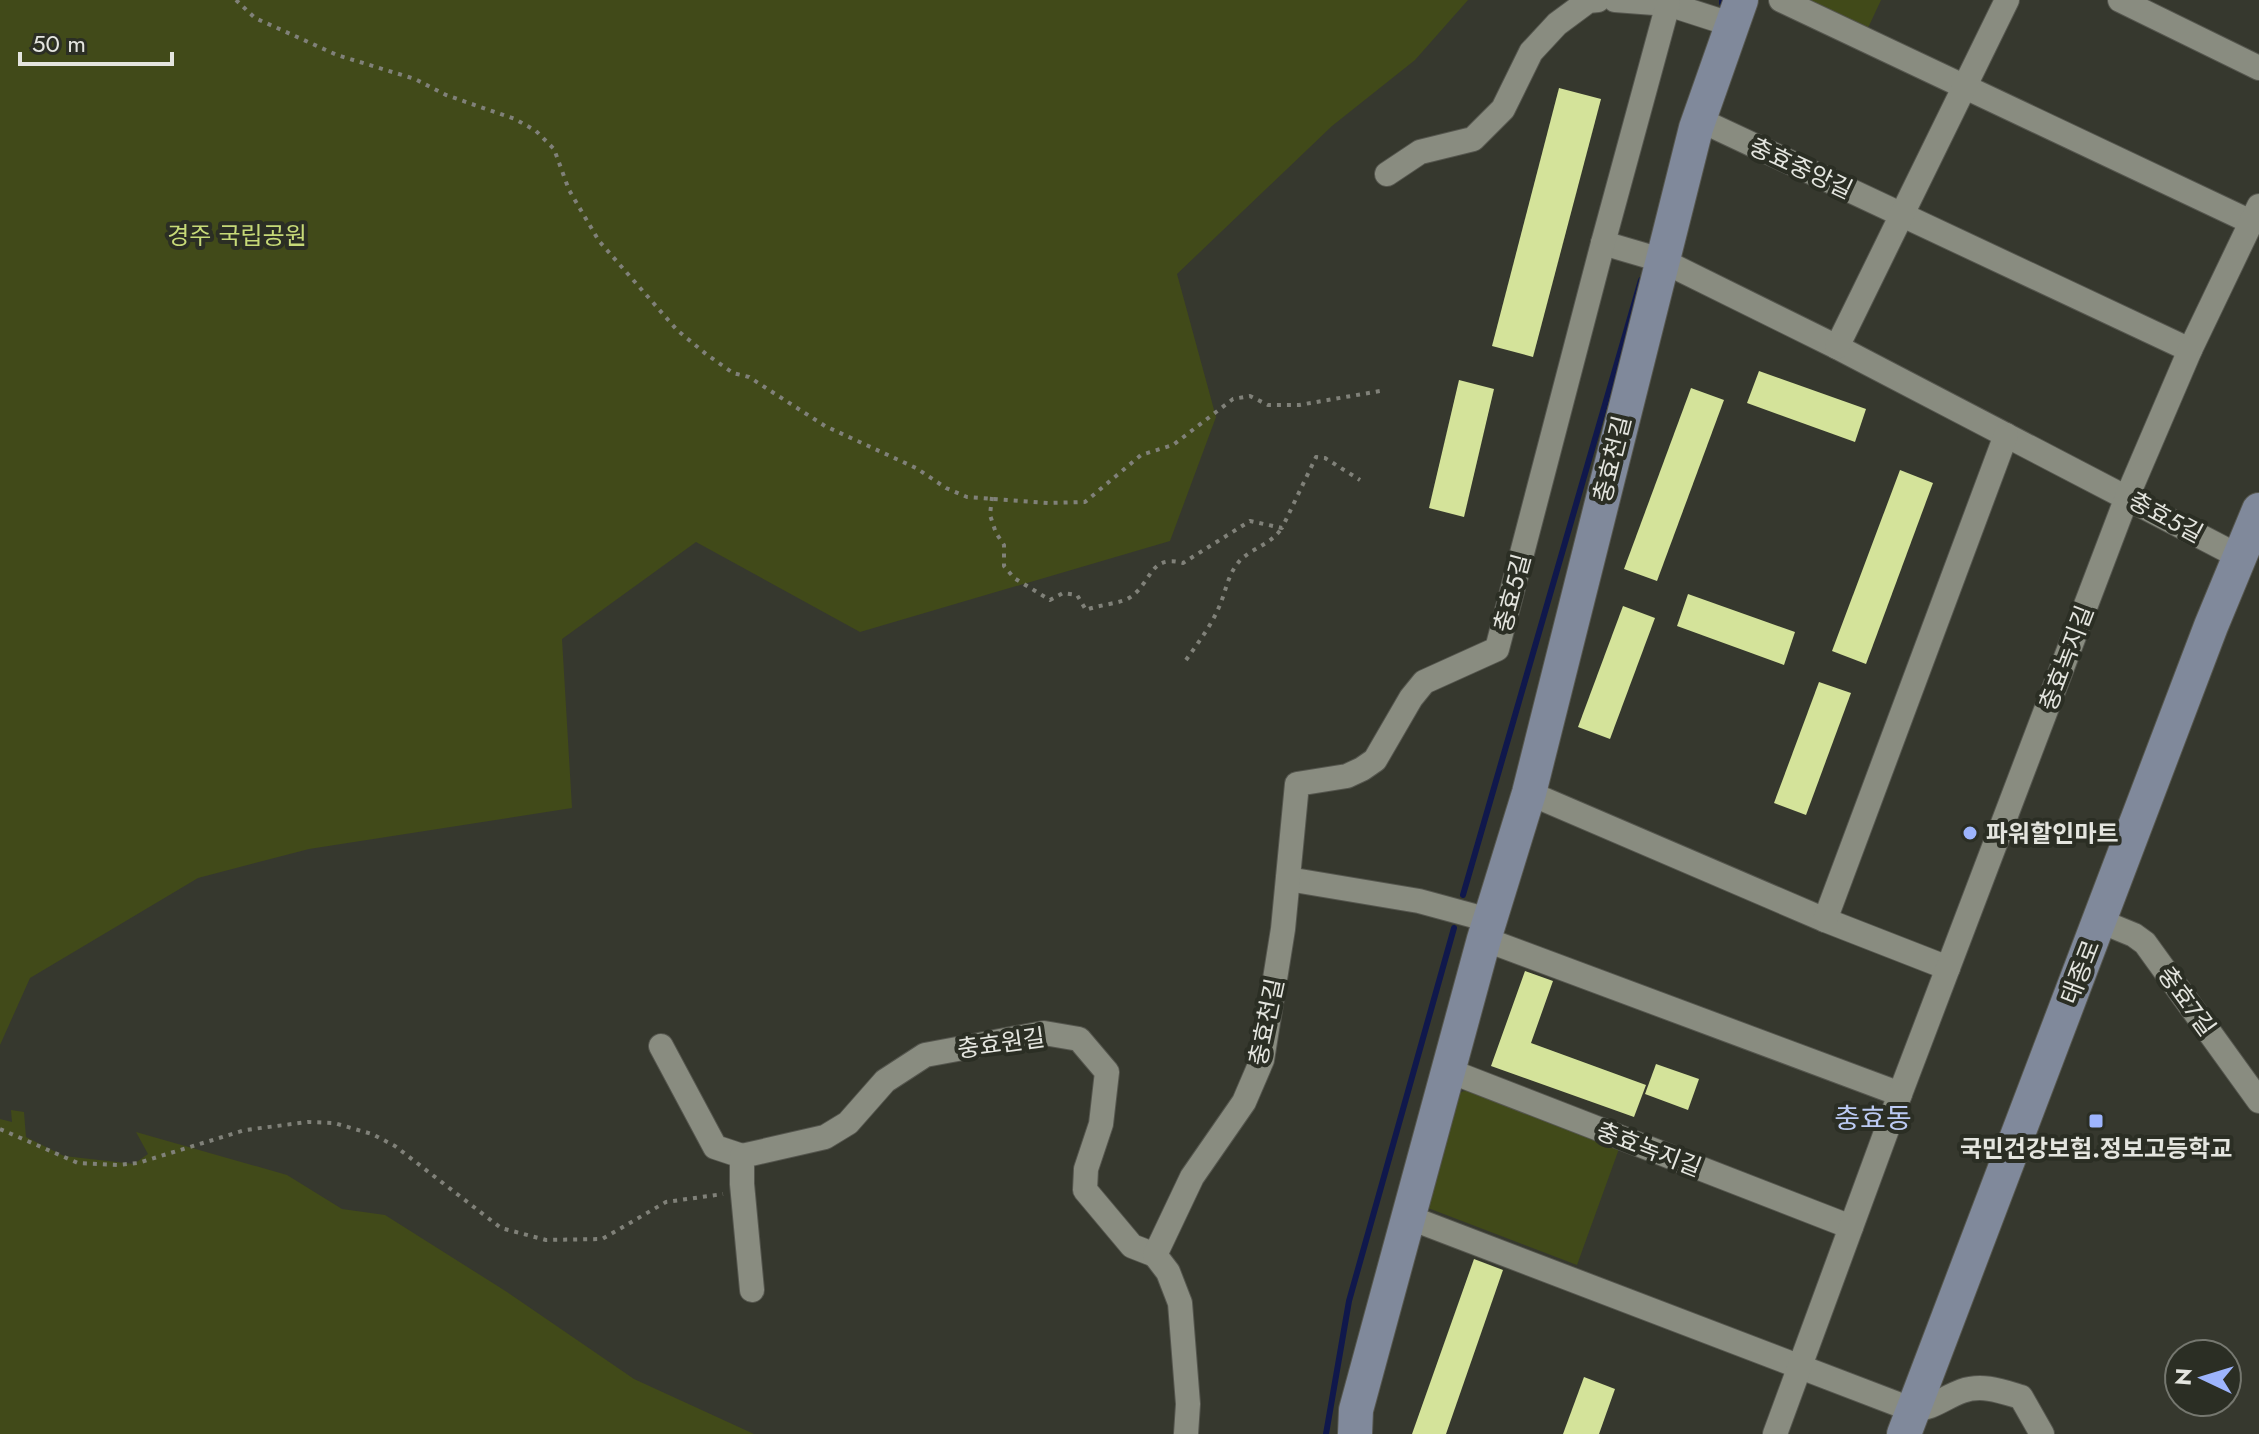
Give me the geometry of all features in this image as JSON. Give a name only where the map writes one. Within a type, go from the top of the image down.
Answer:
[{"type":"street","points":[[1387,174],[1420,152],[1473,139],[1503,109],[1531,52],[1557,24],[1588,1],[1598,0]]},
{"type":"street","points":[[1615,0],[1737,12]]},
{"type":"street","points":[[1781,0],[1965,86]]},
{"type":"street","points":[[1837,347],[2007,0]]},
{"type":"street","points":[[2120,0],[2259,68]]},
{"type":"street","name":"충효5길","points":[[1288,879],[1297,784],[1347,776],[1362,769],[1375,760],[1411,698],[1424,682],[1497,649],[1668,4]]},
{"type":"street","name":"충효천길","points":[[1355,1434],[1356,1410],[1447,1070],[1486,929],[1529,793],[1661,260],[1700,120],[1737,12]]},
{"type":"street","name":"충효녹지길","points":[[1775,1434],[1900,1094],[2127,497],[2190,350],[2255,214],[1965,86]]},
{"type":"street","name":"충효중앙길","points":[[1700,120],[1902,215]]},
{"type":"street","points":[[1902,215],[2190,350]]},
{"type":"street","name":"충효5길","points":[[1603,243],[1661,260],[1837,347],[2240,557]]},
{"type":"street","points":[[1825,920],[2006,435]]},
{"type":"street","name":"태종로","points":[[1908,1422],[2211,626],[2259,510]]},
{"type":"street","points":[[1529,793],[1825,920],[1948,968]]},
{"type":"street","points":[[1288,879],[1419,901],[1900,1094]]},
{"type":"street","name":"충효천길","points":[[1155,1255],[1192,1177],[1244,1102],[1262,1060],[1288,879]]},
{"type":"street","name":"충효7길","points":[[2100,921],[2145,943],[2259,1101]]},
{"type":"street","name":"충효원길","points":[[742,1168],[825,1137],[848,1123],[885,1081],[925,1055],[1044,1033],[1079,1039],[1107,1072],[1101,1124],[1086,1169],[1085,1190],[1132,1246],[1155,1255]]},
{"type":"street","points":[[661,1046],[715,1147],[742,1168],[752,1290]]},
{"type":"street","name":"충효녹지길","points":[[1447,1070],[1851,1227]]},
{"type":"street","points":[[1408,1217],[1800,1366],[1908,1422],[1963,1390],[1989,1388],[2021,1397],[2042,1434]]},
{"type":"street","points":[[1155,1255],[1168,1272],[1180,1303],[1188,1404],[1186,1434]]},
{"type":"path","points":[[236,0],[255,18],[337,55],[415,79],[446,95],[515,119],[536,131],[554,149],[569,190],[599,241],[677,330],[733,373],[749,377],[825,426],[916,468],[946,488],[967,497],[1048,503],[1085,502],[1141,455],[1173,445],[1233,399],[1250,396],[1268,405],[1299,405],[1380,391]]},
{"type":"path","points":[[1186,660],[1219,607],[1236,565],[1250,551],[1273,541],[1282,528],[1316,457],[1325,458],[1360,480]]},
{"type":"path","points":[[992,497],[990,515],[1004,545],[1004,566],[1014,578],[1050,600],[1063,593],[1077,595],[1086,610],[1103,603],[1127,600],[1142,588],[1156,565],[1169,560],[1183,563],[1250,521],[1282,528]]},
{"type":"path","points":[[0,1129],[78,1163],[117,1165],[138,1163],[245,1130],[308,1122],[334,1123],[372,1134],[395,1146],[501,1228],[546,1240],[602,1239],[666,1202],[726,1194],[742,1168]]},
{"type":"green space","name":"경주 국립공원","points":[[0,0],[1468,0],[1415,60],[1332,126],[1177,274],[1216,417],[1170,541],[860,632],[696,542],[562,639],[572,808],[309,849],[198,878],[30,978],[0,1045]]},
{"type":"green space","points":[[1809,0],[1881,0],[1868,28]]},
{"type":"green space","points":[[1474,1088],[1620,1146],[1577,1265],[1428,1208],[1449,1096]]},
{"type":"green space","points":[[11,1110],[24,1112],[26,1137],[64,1156],[134,1164],[148,1154],[136,1132],[287,1175],[342,1209],[385,1215],[507,1292],[634,1379],[754,1434],[0,1434],[0,1119],[12,1122]]},
{"type":"building","points":[[1559,88],[1601,99],[1533,357],[1492,346]]},
{"type":"building","points":[[1759,371],[1866,409],[1855,442],[1747,403]]},
{"type":"building","points":[[1459,380],[1494,389],[1464,517],[1429,508]]},
{"type":"building","points":[[1691,388],[1724,400],[1657,581],[1624,569]]},
{"type":"building","points":[[1900,470],[1933,483],[1866,664],[1832,651]]},
{"type":"building","points":[[1688,594],[1795,632],[1784,665],[1677,626]]},
{"type":"building","points":[[1623,606],[1655,618],[1610,739],[1578,727]]},
{"type":"building","points":[[1819,682],[1851,693],[1806,815],[1774,803]]},
{"type":"building","points":[[1525,971],[1553,981],[1531,1043],[1646,1085],[1634,1117],[1491,1066]]},
{"type":"building","points":[[1656,1064],[1699,1079],[1688,1110],[1645,1094]]},
{"type":"building","points":[[1474,1259],[1503,1270],[1446,1434],[1412,1434]]},
{"type":"building","points":[[1584,1377],[1615,1389],[1599,1434],[1563,1434]]},
{"type":"waterway","points":[[1463,895],[1641,280]]},
{"type":"waterway","points":[[1326,1434],[1349,1301],[1454,928]]},
{"type":"place","name":"파워할인마트","points":[[1970,833]]},
{"type":"place","name":"국민건강보험.정보고등학교","points":[[2096,1121]]},
{"type":"district","name":"충효동","points":[[1873,1118]]}]
